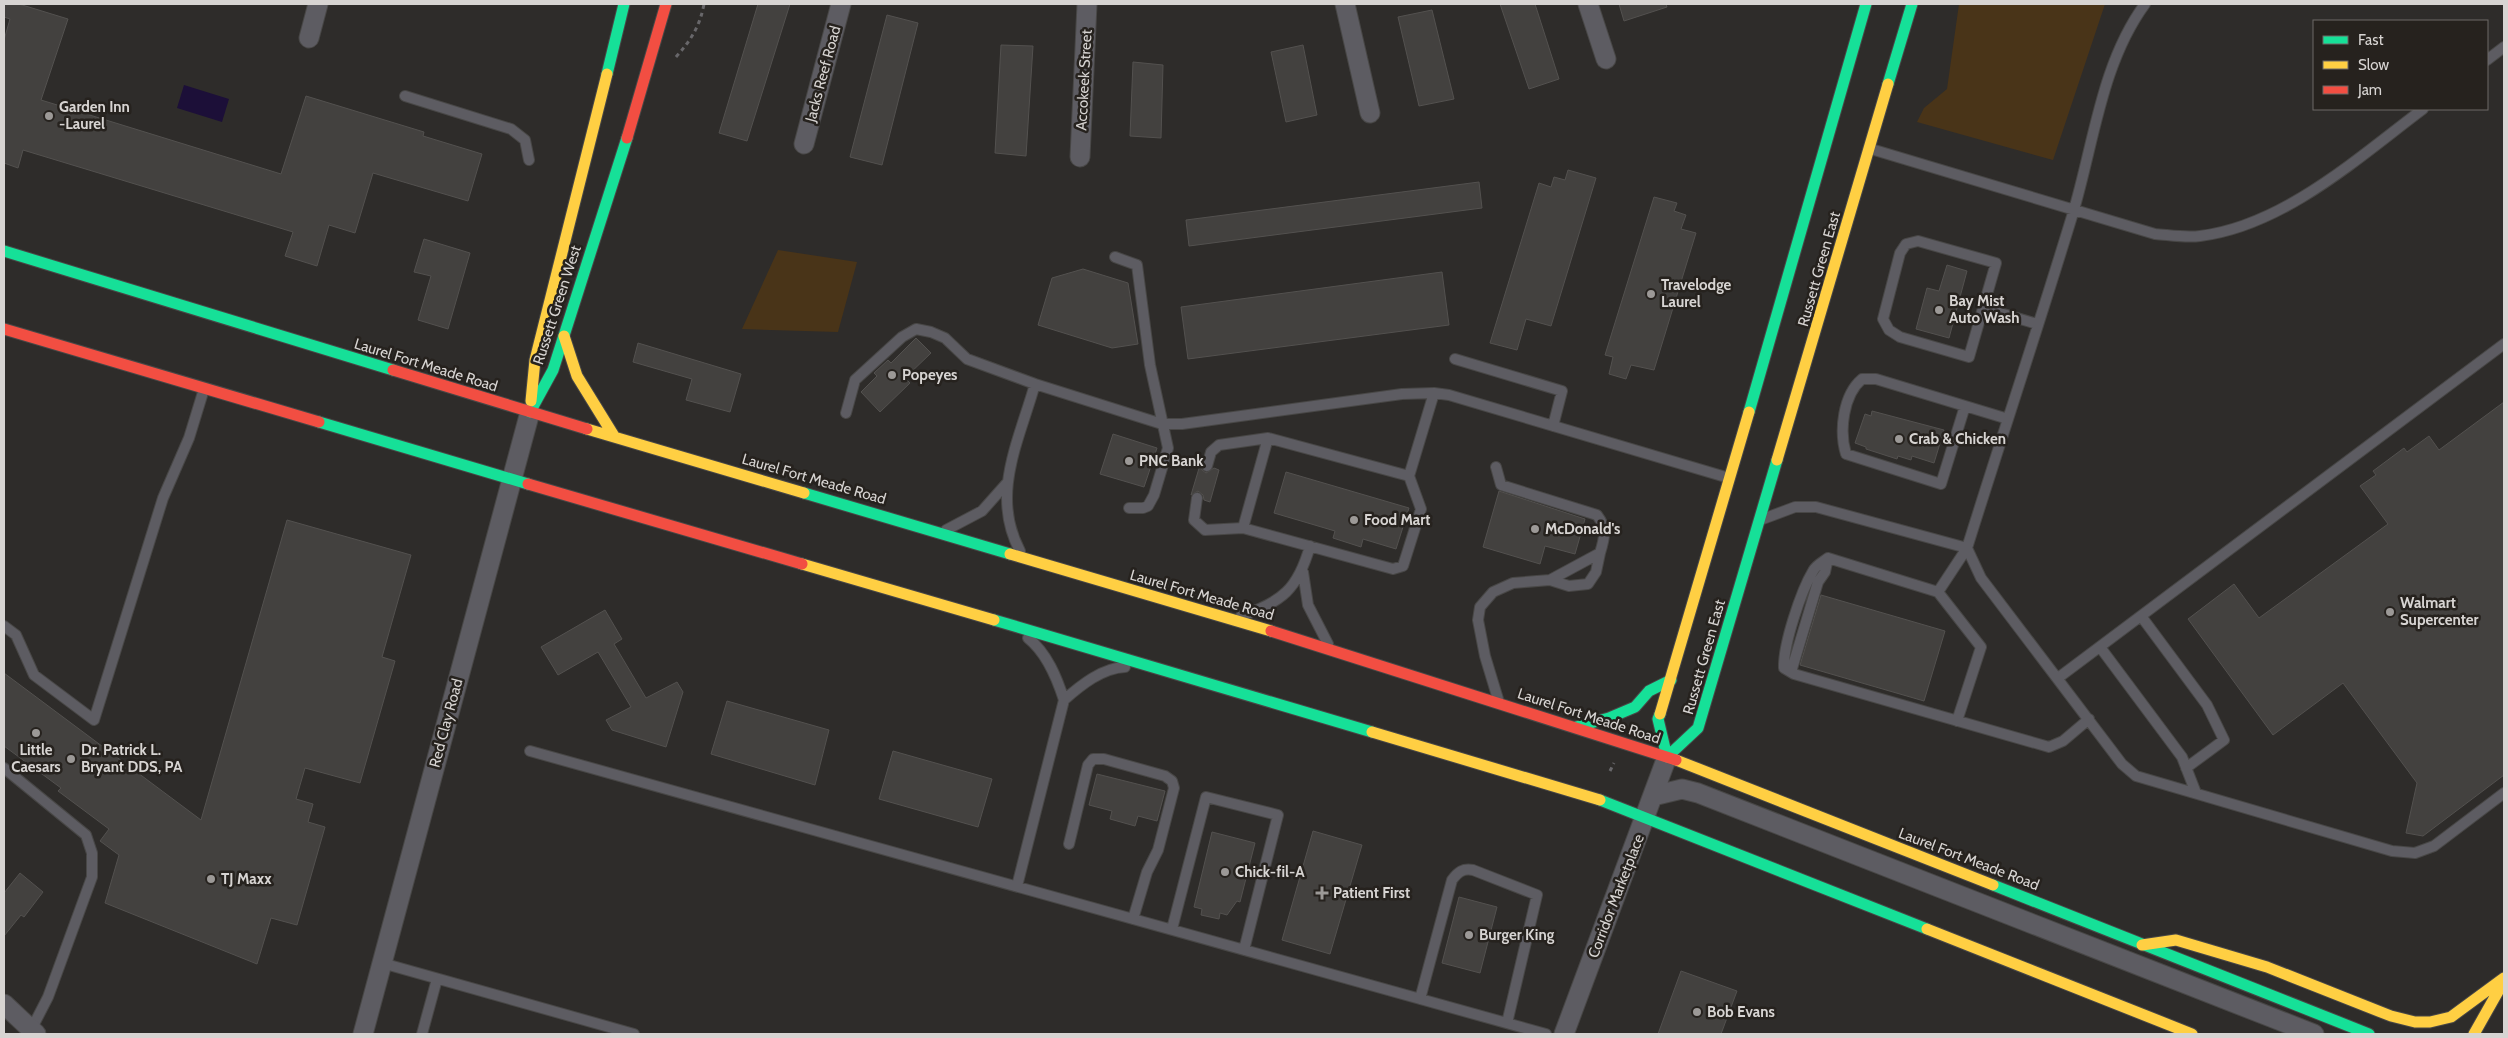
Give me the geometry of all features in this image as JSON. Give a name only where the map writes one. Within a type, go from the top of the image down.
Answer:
[{"type":"main road","name":"Russett Green West","points":[[530,412],[535,360],[624,4]]},
{"type":"main road","name":"Russett Green West","points":[[530,412],[553,370],[612,188],[666,4]]},
{"type":"main road","name":"Russett Green East","points":[[1866,4],[1730,478],[1658,719],[1667,757],[1698,728],[1912,4]]},
{"type":"main road","name":"Laurel Fort Meade Road","points":[[4,252],[530,412],[1233,619],[1500,702],[1667,757],[2369,1034]]},
{"type":"main road","points":[[4,329],[512,480],[1154,666],[1603,801],[2192,1034]]},
{"type":"main road","points":[[564,336],[578,376],[614,436]]},
{"type":"main road","points":[[1576,727],[1609,718],[1635,707],[1649,690],[1670,680]]},
{"type":"main road","points":[[2142,945],[2176,940],[2267,967],[2391,1016],[2416,1022],[2430,1022],[2451,1017],[2504,979]]},
{"type":"main road","points":[[2474,1034],[2504,979]]},
{"type":"street","points":[[309,38],[318,4]]},
{"type":"street","name":"Jacks Reef Road","points":[[804,144],[841,4]]},
{"type":"street","name":"Accokeek Street","points":[[1080,157],[1087,4]]},
{"type":"street","points":[[1345,4],[1370,113]]},
{"type":"street","points":[[1588,4],[1606,59]]},
{"type":"street","name":"Red Clay Road","points":[[363,1034],[530,412]]},
{"type":"street","name":"Corridor Marketplace","points":[[1564,1034],[1667,757]]},
{"type":"street","points":[[1653,796],[1682,789],[1698,793],[2314,1034]]},
{"type":"street","points":[[4,1004],[34,1032]]},
{"type":"lane","points":[[1938,592],[1967,548],[2073,211],[2110,70],[2132,22],[2145,4]]},
{"type":"lane","points":[[2488,59],[2504,47]]},
{"type":"lane","points":[[405,96],[511,128],[525,140],[529,160]]},
{"type":"lane","points":[[1870,149],[2154,234],[2199,237],[2250,223],[2309,192],[2422,110]]},
{"type":"lane","points":[[1918,241],[1996,263],[1983,308],[1969,357],[1900,337],[1889,330],[1883,319],[1900,253],[1906,244],[1918,241]]},
{"type":"lane","points":[[1115,257],[1137,265],[1150,366],[1168,448],[1154,495],[1148,506],[1129,508]]},
{"type":"lane","points":[[1983,308],[2038,324]]},
{"type":"lane","points":[[846,414],[855,380],[902,337],[916,329],[931,332],[945,338],[967,359],[1035,384],[1162,424],[1182,424],[1402,394],[1434,393],[1449,395],[1730,478]]},
{"type":"lane","points":[[2058,678],[2504,344]]},
{"type":"lane","points":[[1455,359],[1562,391],[1553,426]]},
{"type":"lane","points":[[1964,406],[1942,484],[1846,454],[1841,429],[1853,386],[1862,379],[1876,379],[2008,419]]},
{"type":"lane","points":[[1024,559],[1013,539],[1008,520],[1006,484],[1035,384]]},
{"type":"lane","points":[[4,626],[16,635],[34,675],[94,720],[163,498],[189,438],[204,388]]},
{"type":"lane","points":[[1197,498],[1194,520],[1205,530],[1243,528],[1393,569],[1400,568],[1405,562],[1420,509],[1409,476],[1434,393]]},
{"type":"lane","points":[[1207,466],[1211,452],[1219,445],[1268,438],[1409,476]]},
{"type":"lane","points":[[1243,528],[1268,438]]},
{"type":"lane","points":[[1496,467],[1502,485],[1597,515],[1604,526],[1605,534],[1596,572],[1588,584],[1569,586],[1550,580],[1513,583],[1492,592],[1480,607],[1478,620],[1485,656],[1500,702]]},
{"type":"lane","points":[[940,533],[982,511],[1006,484]]},
{"type":"lane","points":[[1760,520],[1795,508],[1816,508],[1967,548]]},
{"type":"lane","points":[[1233,619],[1265,608],[1287,592],[1303,572],[1310,546]]},
{"type":"lane","points":[[1967,548],[1981,578],[2122,764],[2136,776],[2392,851],[2415,853],[2434,846],[2504,794]]},
{"type":"lane","points":[[1550,580],[1600,553]]},
{"type":"lane","points":[[1957,721],[1981,648],[1938,592],[1828,558],[1814,568],[1803,591],[1784,656],[1784,668],[1791,672],[1957,721],[2048,747],[2063,741],[2089,720]]},
{"type":"lane","points":[[1303,572],[1308,605],[1331,649]]},
{"type":"lane","points":[[2141,616],[2207,705],[2224,740],[2186,768]]},
{"type":"lane","points":[[1011,624],[1036,644],[1056,676],[1064,700],[1017,886]]},
{"type":"lane","points":[[2100,646],[2182,757],[2196,793]]},
{"type":"lane","points":[[1064,700],[1083,683],[1116,667],[1154,666]]},
{"type":"lane","points":[[530,751],[1546,1034]]},
{"type":"lane","points":[[1069,844],[1088,765],[1093,759],[1104,759],[1166,776],[1172,781],[1174,788],[1158,850],[1146,872],[1133,919]]},
{"type":"lane","points":[[4,768],[86,835],[92,853],[92,877],[34,1032]]},
{"type":"lane","points":[[1172,930],[1206,797],[1278,815],[1244,950]]},
{"type":"lane","points":[[1420,999],[1452,880],[1458,872],[1466,869],[1473,870],[1537,895],[1507,1024]]},
{"type":"lane","points":[[382,963],[634,1034]]},
{"type":"lane","points":[[422,1034],[437,979]]},
{"type":"shaded area","points":[[1959,4],[2105,4],[2053,160],[1917,122],[1924,108],[1947,89]]},
{"type":"shaded area","points":[[184,85],[229,99],[222,122],[177,108]]},
{"type":"shaded area","points":[[778,250],[857,262],[838,332],[742,329]]},
{"type":"building","name":"Garden Inn -Laurel","points":[[4,4],[19,4],[68,19],[41,100],[281,174],[306,96],[424,132],[423,136],[482,154],[468,201],[373,173],[355,233],[329,225],[317,266],[285,256],[293,232],[23,150],[18,168],[4,163],[4,40],[10,19],[4,17]]},
{"type":"building","points":[[758,4],[790,4],[747,141],[719,133]]},
{"type":"building","points":[[1500,4],[1535,4],[1559,79],[1529,89]]},
{"type":"building","points":[[1619,4],[1666,4],[1667,7],[1624,21]]},
{"type":"building","points":[[1432,10],[1454,99],[1419,106],[1398,17]]},
{"type":"building","points":[[887,15],[918,23],[882,165],[850,157]]},
{"type":"building","points":[[1001,45],[1033,46],[1026,156],[995,153]]},
{"type":"building","points":[[1303,45],[1317,115],[1286,122],[1271,52]]},
{"type":"building","points":[[1133,62],[1163,65],[1161,138],[1130,136]]},
{"type":"building","points":[[1568,170],[1596,178],[1551,326],[1526,319],[1517,350],[1490,343],[1539,183],[1551,187],[1554,177],[1565,180]]},
{"type":"building","points":[[1479,182],[1482,208],[1189,246],[1186,220]]},
{"type":"building","name":"Travelodge Laurel","points":[[1654,197],[1677,203],[1674,211],[1686,215],[1681,229],[1696,233],[1654,370],[1631,365],[1626,379],[1609,374],[1613,357],[1605,355]]},
{"type":"building","points":[[424,239],[470,253],[448,329],[418,320],[431,276],[414,272]]},
{"type":"building","name":"Bay Mist Auto Wash","points":[[1947,265],[1967,271],[1949,338],[1916,329],[1927,288],[1939,291]]},
{"type":"building","points":[[1083,269],[1128,283],[1138,344],[1112,348],[1038,325],[1052,278]]},
{"type":"building","points":[[1442,272],[1449,325],[1188,359],[1181,307]]},
{"type":"building","name":"Popeyes","points":[[916,338],[931,353],[905,378],[910,383],[880,412],[861,392],[877,376],[874,373],[888,360],[891,363]]},
{"type":"building","points":[[638,343],[741,374],[730,412],[686,400],[692,379],[633,362]]},
{"type":"building","name":"Walmart Supercenter","points":[[2504,402],[2504,775],[2423,836],[2406,833],[2417,783],[2343,683],[2273,735],[2188,619],[2234,584],[2259,618],[2388,524],[2360,486],[2376,475],[2373,471],[2404,448],[2407,452],[2429,436],[2439,450]]},
{"type":"building","name":"Crab & Chicken","points":[[1872,411],[1944,430],[1934,463],[1912,456],[1911,460],[1898,456],[1897,459],[1866,449],[1866,447],[1855,443],[1865,414],[1871,416]]},
{"type":"building","name":"PNC Bank","points":[[1113,434],[1157,448],[1144,487],[1100,474]]},
{"type":"building","points":[[1200,465],[1206,473],[1214,468],[1219,470],[1210,502],[1204,500],[1203,495],[1198,491],[1191,495]]},
{"type":"building","points":[[1286,472],[1409,508],[1396,549],[1363,539],[1361,547],[1333,538],[1335,531],[1274,513]]},
{"type":"building","name":"McDonald's","points":[[1499,491],[1585,519],[1575,554],[1545,546],[1540,564],[1483,547]]},
{"type":"building","points":[[287,520],[411,555],[382,657],[395,661],[360,783],[305,768],[296,799],[313,804],[308,822],[325,827],[297,925],[271,918],[257,964],[105,903],[119,855],[100,841],[109,829],[58,791],[61,788],[4,746],[4,673],[201,820]]},
{"type":"building","points":[[1821,595],[1945,631],[1924,701],[1800,665]]},
{"type":"building","points":[[605,610],[622,639],[614,644],[646,698],[677,682],[683,692],[666,747],[612,730],[606,720],[631,707],[598,652],[558,675],[541,647]]},
{"type":"building","points":[[727,701],[829,730],[815,785],[711,754]]},
{"type":"building","points":[[893,751],[992,779],[978,827],[879,799]]},
{"type":"building","points":[[1097,774],[1165,791],[1157,821],[1138,816],[1135,826],[1110,819],[1112,811],[1089,805]]},
{"type":"building","name":"Patient First","points":[[1313,831],[1362,845],[1330,954],[1282,940]]},
{"type":"building","name":"Chick-fil-A","points":[[1212,832],[1255,843],[1240,902],[1237,901],[1227,915],[1220,913],[1219,919],[1201,915],[1202,909],[1194,907]]},
{"type":"building","points":[[20,873],[43,892],[24,917],[21,915],[4,936],[4,893]]},
{"type":"building","name":"Burger King","points":[[1459,897],[1497,907],[1480,973],[1442,963]]},
{"type":"building","name":"Bob Evans","points":[[1681,971],[1737,991],[1721,1034],[1658,1034]]},
{"type":"traffic: fast","points":[[607,74],[624,4]]},
{"type":"traffic: fast","points":[[1749,412],[1866,4]]},
{"type":"traffic: fast","points":[[1888,84],[1912,4]]},
{"type":"traffic: fast","points":[[530,412],[553,370],[627,138]]},
{"type":"traffic: fast","points":[[4,251],[393,370]]},
{"type":"traffic: fast","points":[[319,422],[528,484]]},
{"type":"traffic: fast","points":[[1660,714],[1658,719],[1667,757],[1698,728],[1777,460]]},
{"type":"traffic: fast","points":[[804,493],[1010,554]]},
{"type":"traffic: fast","points":[[994,620],[1372,732]]},
{"type":"traffic: fast","points":[[1576,727],[1609,718],[1635,707],[1649,691],[1671,680]]},
{"type":"traffic: fast","points":[[1600,800],[1927,929]]},
{"type":"traffic: fast","points":[[1993,885],[2369,1034]]},
{"type":"traffic: slow","points":[[531,401],[535,360],[607,74]]},
{"type":"traffic: slow","points":[[1777,460],[1888,84]]},
{"type":"traffic: slow","points":[[564,336],[577,376],[614,436]]},
{"type":"traffic: slow","points":[[1660,714],[1749,412]]},
{"type":"traffic: slow","points":[[587,429],[804,493]]},
{"type":"traffic: slow","points":[[1010,554],[1271,631]]},
{"type":"traffic: slow","points":[[802,564],[994,620]]},
{"type":"traffic: slow","points":[[1372,732],[1600,800]]},
{"type":"traffic: slow","points":[[1676,760],[1993,885]]},
{"type":"traffic: slow","points":[[1927,929],[2192,1034]]},
{"type":"traffic: slow","points":[[2142,945],[2176,940],[2267,967],[2391,1016],[2415,1022],[2430,1022],[2451,1017],[2504,978]]},
{"type":"traffic: slow","points":[[2474,1034],[2500,988]]},
{"type":"traffic: jam","points":[[627,138],[666,4]]},
{"type":"traffic: jam","points":[[4,329],[319,422]]},
{"type":"traffic: jam","points":[[393,370],[587,429]]},
{"type":"traffic: jam","points":[[528,484],[802,564]]},
{"type":"traffic: jam","points":[[1271,631],[1676,760]]},
{"type":"place","name":"Garden Inn -Laurel","points":[[49,116]]},
{"type":"place","name":"Travelodge Laurel","points":[[1651,294]]},
{"type":"place","name":"Bay Mist Auto Wash","points":[[1939,310]]},
{"type":"place","name":"Popeyes","points":[[892,375]]},
{"type":"place","name":"Crab & Chicken","points":[[1899,439]]},
{"type":"place","name":"PNC Bank","points":[[1129,461]]},
{"type":"place","name":"Food Mart","points":[[1354,520]]},
{"type":"place","name":"McDonald's","points":[[1535,529]]},
{"type":"place","name":"Walmart Supercenter","points":[[2390,612]]},
{"type":"place","name":"Little Caesars","points":[[36,733]]},
{"type":"place","name":"Dr. Patrick L. Bryant DDS, PA","points":[[71,759]]},
{"type":"place","name":"Chick-fil-A","points":[[1225,872]]},
{"type":"place","name":"TJ Maxx","points":[[211,879]]},
{"type":"place","name":"Patient First","points":[[1322,893]]},
{"type":"place","name":"Burger King","points":[[1469,935]]},
{"type":"place","name":"Bob Evans","points":[[1697,1012]]}]
